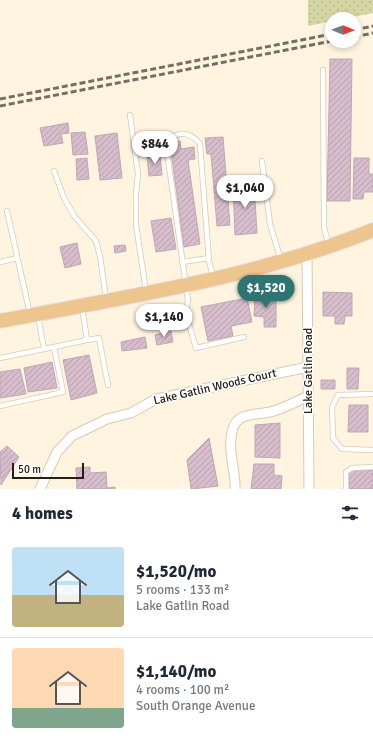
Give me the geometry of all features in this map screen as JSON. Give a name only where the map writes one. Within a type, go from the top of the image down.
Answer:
[{"type":"main road","points":[[0,321],[146,293],[213,278],[308,253],[373,230]]},
{"type":"street","name":"Lake Gatlin Road","points":[[308,253],[309,489]]},
{"type":"street","name":"Lake Gatlin Woods Court","points":[[40,489],[57,452],[72,436],[107,419],[131,413],[156,399],[308,367]]},
{"type":"street","points":[[236,489],[230,440],[233,427],[246,414],[265,414],[308,396]]},
{"type":"lane","points":[[323,70],[324,228],[330,246]]},
{"type":"lane","points":[[130,115],[138,174],[136,194],[136,225],[146,293]]},
{"type":"lane","points":[[213,278],[209,258],[200,144],[195,137],[190,134],[176,135],[170,138],[167,143],[167,152],[188,300],[186,314],[196,348],[244,338]]},
{"type":"lane","points":[[262,161],[270,224],[281,260]]},
{"type":"lane","points":[[54,171],[64,198],[75,217],[96,241],[106,301]]},
{"type":"lane","points":[[7,210],[17,258],[44,349]]},
{"type":"lane","points":[[0,262],[17,258]]},
{"type":"lane","points":[[182,262],[209,258]]},
{"type":"lane","points":[[82,305],[87,340]]},
{"type":"lane","points":[[0,358],[99,338],[108,385]]},
{"type":"lane","points":[[0,406],[63,392],[54,347]]},
{"type":"lane","points":[[373,394],[338,395],[332,407],[333,438],[342,449],[373,450]]},
{"type":"lane","points":[[346,489],[346,472],[352,468],[373,467]]},
{"type":"green space","points":[[308,0],[373,0],[373,13],[361,15],[361,12],[325,12],[325,22],[308,26]]},
{"type":"building","points":[[330,59],[352,59],[350,201],[327,201]]},
{"type":"building","points":[[68,123],[69,133],[61,134],[63,143],[44,146],[40,128]]},
{"type":"building","points":[[85,132],[88,154],[73,155],[71,133]]},
{"type":"building","points":[[117,133],[122,178],[100,180],[95,136]]},
{"type":"building","points":[[223,137],[230,225],[217,226],[211,154],[207,154],[205,138]]},
{"type":"building","points":[[180,141],[181,149],[194,147],[195,159],[188,160],[200,244],[184,247],[170,143]]},
{"type":"building","points":[[160,154],[162,175],[149,176],[147,156]]},
{"type":"building","points":[[87,158],[89,179],[77,180],[76,159]]},
{"type":"building","points":[[354,158],[369,158],[369,174],[373,174],[373,192],[364,192],[363,199],[353,199]]},
{"type":"building","points":[[254,183],[257,233],[235,235],[233,184]]},
{"type":"building","points":[[171,218],[176,249],[156,252],[151,221]]},
{"type":"building","points":[[77,243],[81,264],[65,268],[60,247]]},
{"type":"building","points":[[125,245],[126,251],[115,253],[114,246]]},
{"type":"building","points":[[323,292],[352,293],[352,316],[345,316],[344,324],[335,324],[335,316],[323,316]]},
{"type":"building","points":[[255,295],[276,295],[276,327],[264,327],[264,317],[254,316]]},
{"type":"building","points":[[247,298],[252,322],[231,326],[233,336],[208,341],[201,307]]},
{"type":"building","points":[[171,331],[173,342],[157,345],[155,335]]},
{"type":"building","points":[[145,337],[147,348],[122,351],[121,342]]},
{"type":"building","points":[[89,355],[97,393],[71,400],[63,360]]},
{"type":"building","points":[[52,362],[57,388],[28,392],[24,368]]},
{"type":"building","points":[[347,368],[359,368],[358,389],[347,389]]},
{"type":"building","points":[[20,369],[26,394],[0,398],[0,372]]},
{"type":"building","points":[[321,380],[335,380],[335,389],[321,389]]},
{"type":"building","points":[[349,405],[368,405],[368,432],[348,432]]},
{"type":"building","points":[[280,423],[280,458],[255,457],[255,425]]},
{"type":"building","points":[[209,438],[218,486],[191,489],[187,460]]},
{"type":"building","points":[[7,446],[19,457],[1,485],[0,452]]},
{"type":"building","points":[[254,464],[274,464],[274,475],[282,476],[281,489],[251,489]]},
{"type":"building","points":[[90,467],[90,473],[106,472],[107,488],[115,487],[115,489],[77,489],[76,468]]},
{"type":"building","points":[[349,470],[373,470],[373,489],[349,489]]},
{"type":"railway","points":[[361,29],[373,26]]},
{"type":"railway","points":[[361,36],[373,33]]},
{"type":"railway","points":[[0,99],[325,35]]},
{"type":"railway","points":[[0,106],[325,42]]}]
